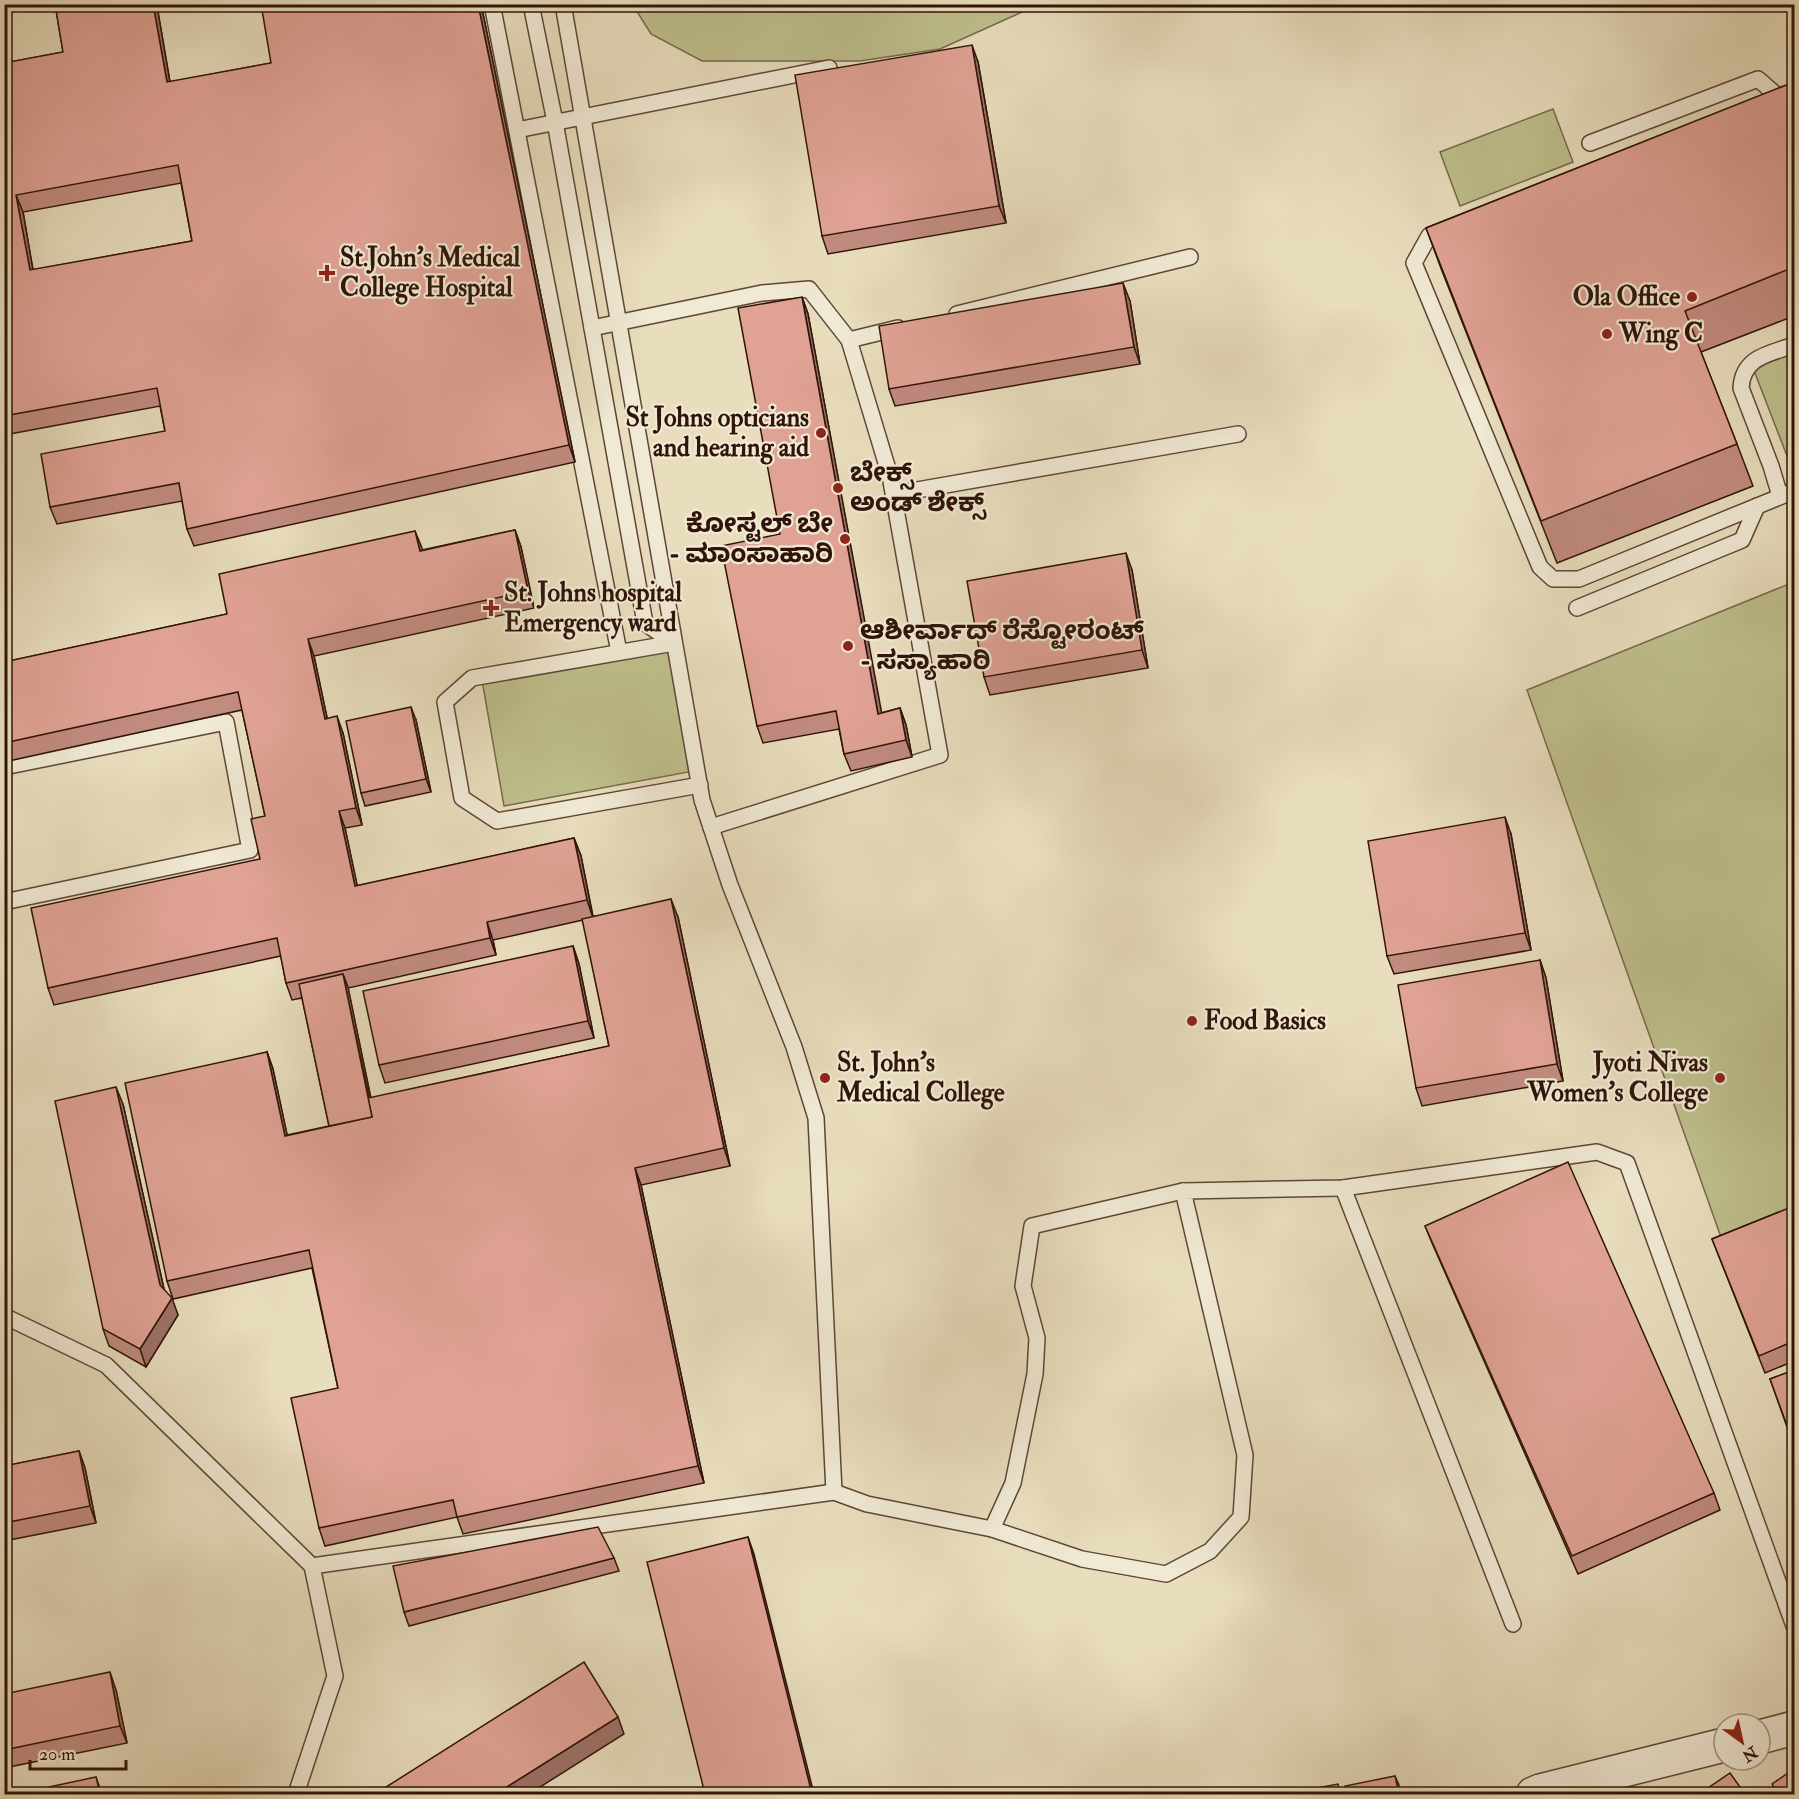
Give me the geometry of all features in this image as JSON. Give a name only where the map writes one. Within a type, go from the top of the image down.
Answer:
[{"type":"street","points":[[1772,1734],[1794,1728]]},
{"type":"street","points":[[1533,1794],[1712,1749]]},
{"type":"lane","points":[[492,4],[619,652]]},
{"type":"lane","points":[[531,4],[555,122],[645,623],[674,643]]},
{"type":"lane","points":[[563,4],[702,800],[730,885],[794,1047],[816,1118],[834,1492]]},
{"type":"lane","points":[[517,130],[829,68]]},
{"type":"lane","points":[[1590,143],[1758,79],[1782,99]]},
{"type":"lane","points":[[1462,223],[1429,236],[1414,263],[1540,567],[1553,579],[1579,579],[1787,494],[1742,388],[1742,378],[1745,369],[1755,359],[1794,345]]},
{"type":"lane","points":[[940,318],[1190,257]]},
{"type":"lane","points":[[592,328],[762,293],[809,289],[849,340],[891,476],[940,755],[711,827]]},
{"type":"lane","points":[[849,340],[917,323]]},
{"type":"lane","points":[[894,494],[1238,434]]},
{"type":"lane","points":[[1577,608],[1742,540],[1757,506]]},
{"type":"lane","points":[[674,643],[472,678],[445,702],[462,798],[497,821],[700,785]]},
{"type":"lane","points":[[4,767],[226,722],[250,850],[4,902]]},
{"type":"lane","points":[[992,1529],[1013,1483],[1035,1374],[1037,1338],[1023,1286],[1032,1226],[1183,1191],[1343,1188],[1597,1152],[1627,1163],[1794,1626]]},
{"type":"lane","points":[[1343,1188],[1514,1624]]},
{"type":"lane","points":[[312,1566],[834,1492],[867,1503],[992,1529],[1082,1559],[1166,1574],[1210,1551],[1240,1517],[1245,1455],[1183,1191]]},
{"type":"lane","points":[[4,1316],[106,1365],[312,1566],[335,1676],[296,1794]]},
{"type":"green space","points":[[633,5],[1035,5],[940,49],[860,61],[702,61],[651,34]]},
{"type":"green space","points":[[1553,109],[1573,162],[1460,206],[1440,152]]},
{"type":"green space","points":[[1794,352],[1794,474],[1753,368]]},
{"type":"green space","name":"Jyoti Nivas Women's College","points":[[1794,582],[1794,1213],[1722,1240],[1527,690]]},
{"type":"green space","points":[[672,646],[694,771],[504,806],[482,680]]},
{"type":"building","name":"St.John's Medical College Hospital","points":[[55,4],[153,4],[167,82],[271,63],[261,4],[478,4],[569,445],[187,529],[179,483],[50,507],[41,454],[165,431],[157,388],[4,416],[4,63],[63,52]],"holes":[[[178,165],[192,241],[30,270],[16,195]]]},
{"type":"building","points":[[972,45],[999,206],[822,236],[795,75]]},
{"type":"building","name":"Wing C","points":[[1794,82],[1794,267],[1685,311],[1737,444],[1541,521],[1426,228]]},
{"type":"building","points":[[1123,283],[1134,347],[889,389],[879,326]]},
{"type":"building","points":[[802,297],[878,714],[900,708],[906,740],[844,754],[836,711],[757,726],[721,546],[780,534],[738,308]]},
{"type":"building","points":[[515,530],[528,591],[308,639],[325,719],[337,716],[356,808],[339,811],[355,886],[574,838],[587,900],[487,922],[490,938],[286,983],[277,938],[48,988],[31,908],[260,859],[251,819],[265,816],[238,692],[4,743],[4,662],[227,614],[219,574],[415,531],[420,551]]},
{"type":"building","points":[[1126,553],[1142,650],[984,677],[967,581]]},
{"type":"building","points":[[411,707],[426,779],[361,793],[346,721]]},
{"type":"building","points":[[1505,817],[1525,933],[1387,956],[1368,841]]},
{"type":"building","points":[[671,899],[724,1148],[635,1168],[698,1466],[457,1517],[453,1500],[319,1528],[291,1398],[338,1388],[309,1250],[167,1281],[125,1083],[267,1052],[285,1136],[372,1117],[368,1098],[609,1046],[582,919]]},
{"type":"building","points":[[573,946],[588,1021],[379,1065],[363,991]]},
{"type":"building","points":[[1540,960],[1557,1064],[1416,1088],[1398,985]]},
{"type":"building","points":[[343,974],[372,1117],[329,1126],[299,984]]},
{"type":"building","points":[[116,1087],[160,1285],[172,1298],[140,1349],[103,1329],[55,1101]]},
{"type":"building","points":[[1568,1162],[1714,1493],[1572,1556],[1425,1226]]},
{"type":"building","points":[[1794,1206],[1794,1341],[1759,1356],[1712,1239]]},
{"type":"building","points":[[1794,1370],[1794,1429],[1789,1431],[1770,1379]]},
{"type":"building","points":[[1794,1440],[1794,1458],[1789,1442]]},
{"type":"building","points":[[79,1451],[90,1506],[4,1523],[4,1466]]},
{"type":"building","points":[[598,1527],[614,1558],[404,1612],[393,1566]]},
{"type":"building","points":[[748,1537],[812,1794],[705,1794],[647,1562]]},
{"type":"building","points":[[584,1662],[618,1717],[502,1790],[505,1794],[375,1794]]},
{"type":"building","points":[[110,1672],[120,1726],[4,1750],[4,1694]]},
{"type":"building","points":[[1794,1769],[1794,1794],[1778,1794],[1772,1784]]},
{"type":"building","points":[[1730,1773],[1745,1794],[1699,1794]]},
{"type":"building","points":[[1395,1776],[1399,1794],[1346,1794],[1345,1786]]},
{"type":"building","points":[[96,1777],[100,1794],[16,1794]]},
{"type":"building","points":[[1338,1784],[1340,1794],[1284,1794]]},
{"type":"place","name":"St.John's Medical College Hospital","points":[[327,273]]},
{"type":"place","name":"Ola Office","points":[[1692,297]]},
{"type":"place","name":"Wing C","points":[[1607,334]]},
{"type":"place","name":"St Johns opticians and hearing aid","points":[[821,433]]},
{"type":"place","name":"ಬೇಕ್ಸ್ ಅಂಡ್ ಶೇಕ್ಸ್","points":[[838,488]]},
{"type":"place","name":"ಕೋಸ್ಟಲ್ ಬೇ - ಮಾಂಸಾಹಾರಿ","points":[[845,539]]},
{"type":"place","name":"St. Johns hospital Emergency ward","points":[[491,608]]},
{"type":"place","name":"ಆಶೀರ್ವಾದ್ ರೆಸ್ಟೋರಂಟ್ - ಸಸ್ಯಾಹಾರಿ","points":[[848,646]]},
{"type":"place","name":"Food Basics","points":[[1192,1021]]},
{"type":"place","name":"St. John's Medical College","points":[[825,1078]]},
{"type":"place","name":"Jyoti Nivas Women's College","points":[[1720,1078]]}]
